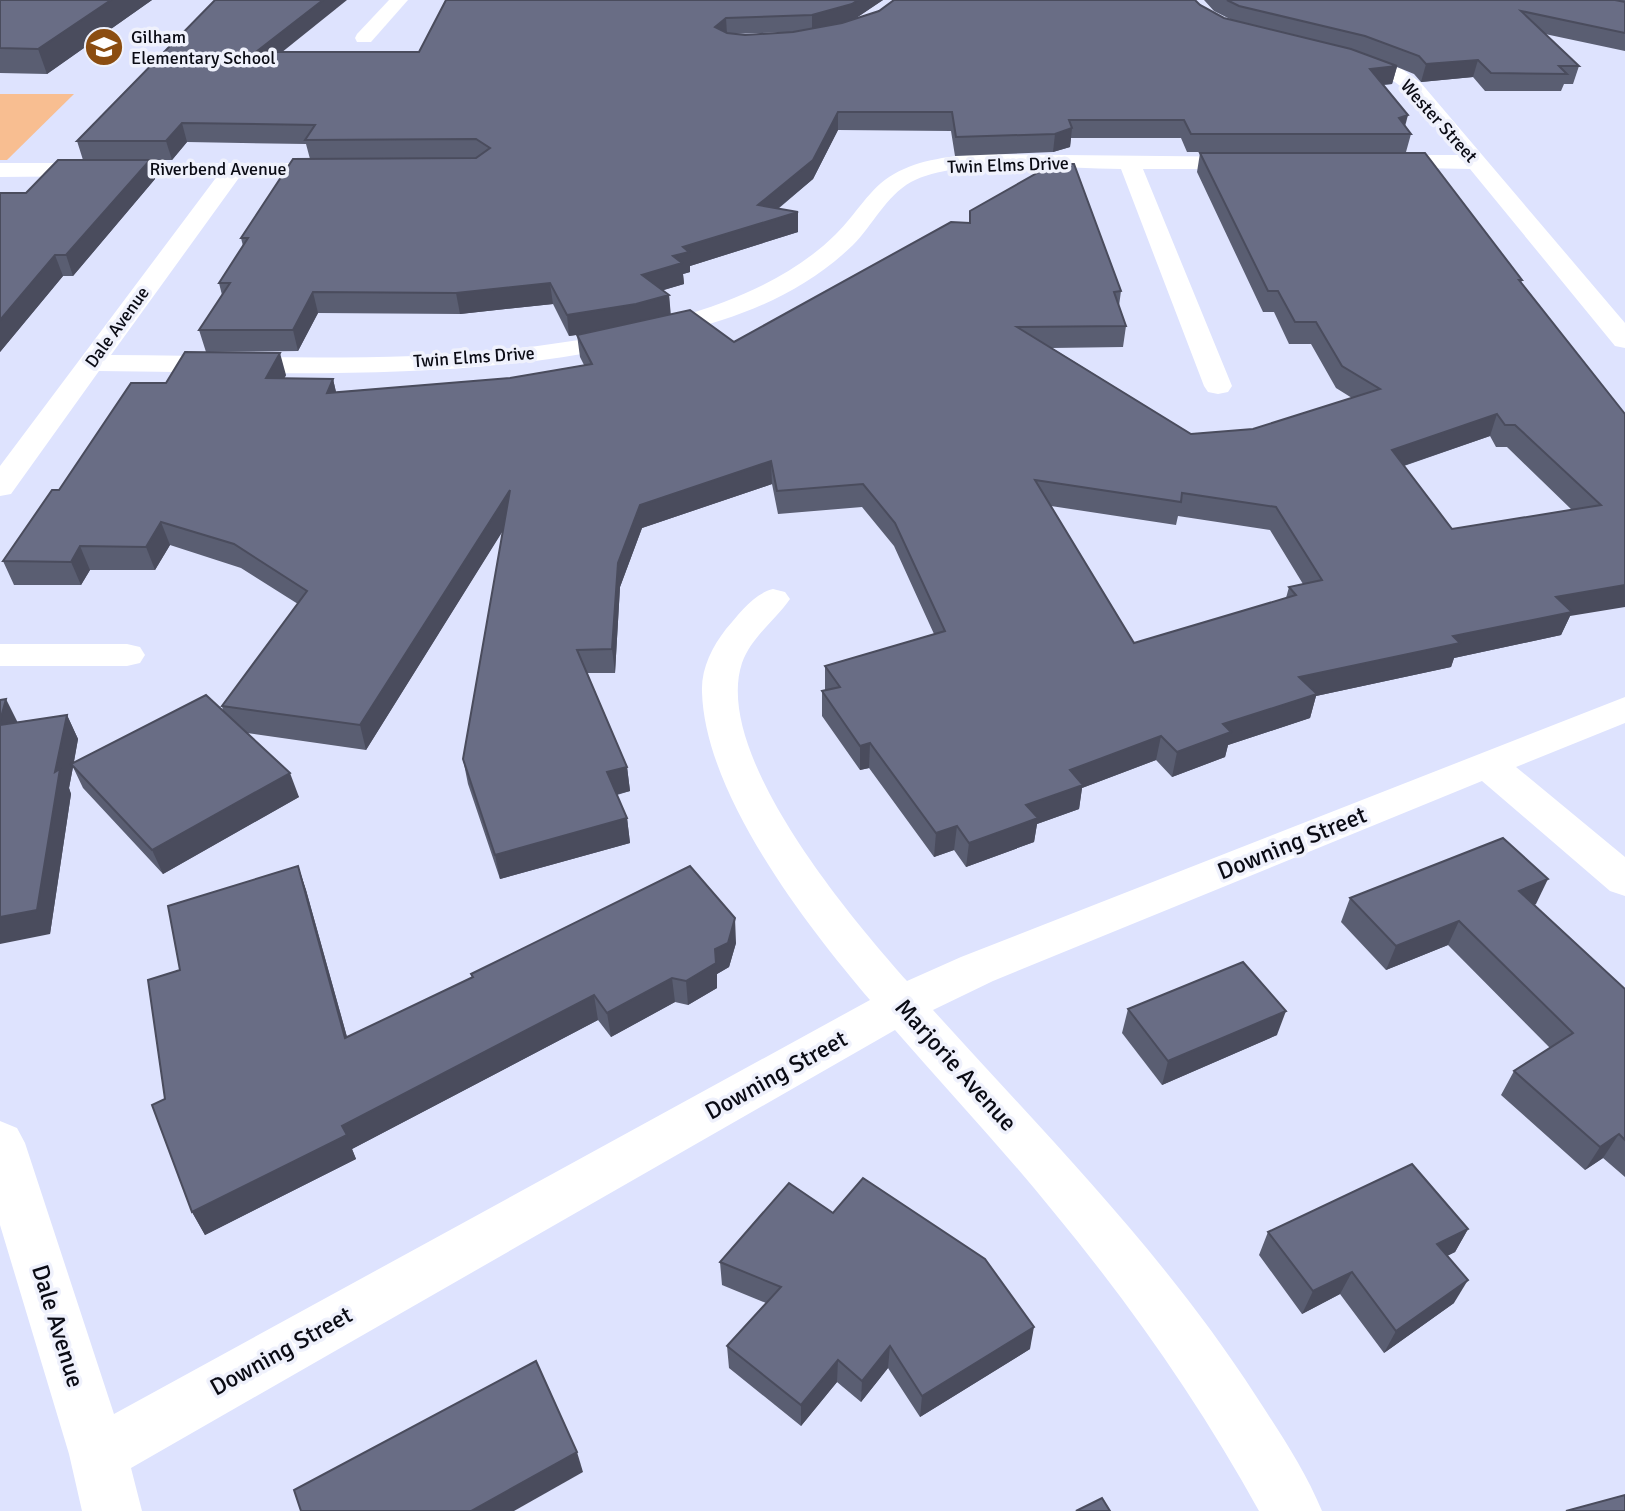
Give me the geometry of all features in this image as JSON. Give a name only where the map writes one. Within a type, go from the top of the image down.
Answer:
[{"type":"street","points":[[364,38],[400,0]]},
{"type":"street","name":"Wester Street","points":[[1330,52],[1379,66],[1406,80],[1625,340]]},
{"type":"street","points":[[1129,162],[1218,386]]},
{"type":"street","name":"Twin Elms Drive","points":[[90,363],[446,361],[580,348],[700,319],[786,282],[841,242],[903,177],[923,170],[970,163],[1268,162]]},
{"type":"street","points":[[1351,162],[1476,162]]},
{"type":"street","name":"Riverbend Avenue","points":[[0,170],[359,168]]},
{"type":"street","name":"Dale Avenue","points":[[0,487],[234,169]]},
{"type":"street","name":"Marjorie Avenue","points":[[773,599],[737,638],[721,666],[720,696],[728,743],[769,830],[816,900],[900,1005],[1108,1238],[1196,1356],[1292,1511]]},
{"type":"street","points":[[0,654],[127,655]]},
{"type":"street","name":"Downing Street","points":[[98,1454],[900,1005],[977,969],[1625,709]]},
{"type":"street","points":[[1487,764],[1625,880]]},
{"type":"street","name":"Dale Avenue","points":[[0,1143],[98,1454],[112,1511]]},
{"type":"shaded area","points":[[0,94],[74,94],[7,160],[0,160]]},
{"type":"building","points":[[0,0],[111,0],[38,49],[0,48]]},
{"type":"building","points":[[215,0],[323,0],[256,52],[419,52],[446,0],[858,0],[812,15],[726,18],[715,27],[727,33],[745,35],[793,32],[842,23],[879,11],[894,0],[1195,0],[1224,18],[1351,49],[1397,66],[1370,69],[1408,115],[1399,118],[1411,134],[1191,134],[1184,120],[1069,120],[1072,128],[1055,134],[956,137],[952,112],[838,112],[813,160],[758,205],[798,212],[683,247],[689,252],[673,256],[682,263],[642,275],[669,295],[636,304],[567,315],[550,283],[456,293],[313,292],[293,330],[199,330],[230,283],[219,283],[248,238],[241,238],[293,159],[476,158],[490,148],[476,139],[305,140],[315,125],[182,123],[166,141],[77,141]]},
{"type":"building","points":[[1227,0],[1615,0],[1625,2],[1625,33],[1521,11],[1579,66],[1559,66],[1567,74],[1491,73],[1478,60],[1426,64],[1419,56],[1365,36],[1239,6]]},
{"type":"building","points":[[1200,153],[1425,153],[1522,280],[1519,280],[1625,414],[1625,585],[1556,597],[1572,612],[1453,636],[1460,643],[1299,677],[1317,694],[1223,724],[1231,732],[1177,752],[1161,736],[1070,770],[1083,785],[1026,805],[1038,818],[969,843],[957,826],[936,833],[870,743],[860,746],[822,691],[840,687],[825,666],[945,631],[895,523],[863,484],[777,491],[771,461],[640,505],[618,563],[612,649],[577,650],[627,767],[607,772],[627,818],[495,855],[463,759],[510,490],[360,725],[222,706],[307,591],[234,544],[161,522],[146,547],[80,546],[71,562],[3,561],[52,490],[59,490],[131,383],[166,383],[185,352],[280,353],[266,378],[333,379],[327,393],[510,378],[592,364],[577,335],[690,310],[734,342],[951,222],[970,223],[970,211],[1053,164],[1074,164],[1121,291],[1114,292],[1126,326],[1017,327],[1191,434],[1253,429],[1380,389],[1342,366],[1316,322],[1295,322],[1278,291],[1268,291]],"holes":[[[1497,414],[1505,425],[1515,425],[1601,505],[1452,529],[1392,450]],[[1035,480],[1181,502],[1182,493],[1276,507],[1322,580],[1289,587],[1296,595],[1134,643]]]},
{"type":"building","points":[[58,160],[150,160],[66,255],[55,255],[0,320],[0,193],[26,193]]},
{"type":"building","points":[[206,695],[290,773],[152,850],[71,764]]},
{"type":"building","points":[[6,699],[0,721],[0,700]]},
{"type":"building","points":[[67,715],[55,772],[60,769],[37,910],[0,917],[0,725]]},
{"type":"building","points":[[1503,838],[1548,879],[1519,891],[1625,989],[1625,1140],[1619,1134],[1600,1147],[1514,1071],[1573,1033],[1459,921],[1396,946],[1350,898]]},
{"type":"building","points":[[298,866],[345,1038],[473,977],[471,974],[690,866],[735,918],[728,943],[715,949],[716,963],[686,981],[672,978],[607,1013],[594,995],[342,1126],[347,1135],[192,1212],[152,1105],[165,1099],[148,980],[180,970],[168,906]]},
{"type":"building","points":[[1243,962],[1286,1011],[1168,1061],[1128,1009]]},
{"type":"building","points":[[1412,1164],[1468,1229],[1437,1244],[1468,1280],[1396,1331],[1352,1272],[1313,1291],[1268,1232]]},
{"type":"building","points":[[863,1178],[985,1259],[1034,1327],[922,1396],[890,1346],[862,1381],[838,1360],[801,1405],[727,1346],[781,1287],[720,1262],[789,1183],[833,1213]]},
{"type":"building","points":[[536,1361],[577,1452],[471,1511],[301,1511],[294,1490]]},
{"type":"building","points":[[1625,1495],[1625,1511],[1566,1511]]},
{"type":"building","points":[[1102,1498],[1110,1511],[1076,1511]]},
{"type":"place","name":"Gilham Elementary School","points":[[104,47]]}]
